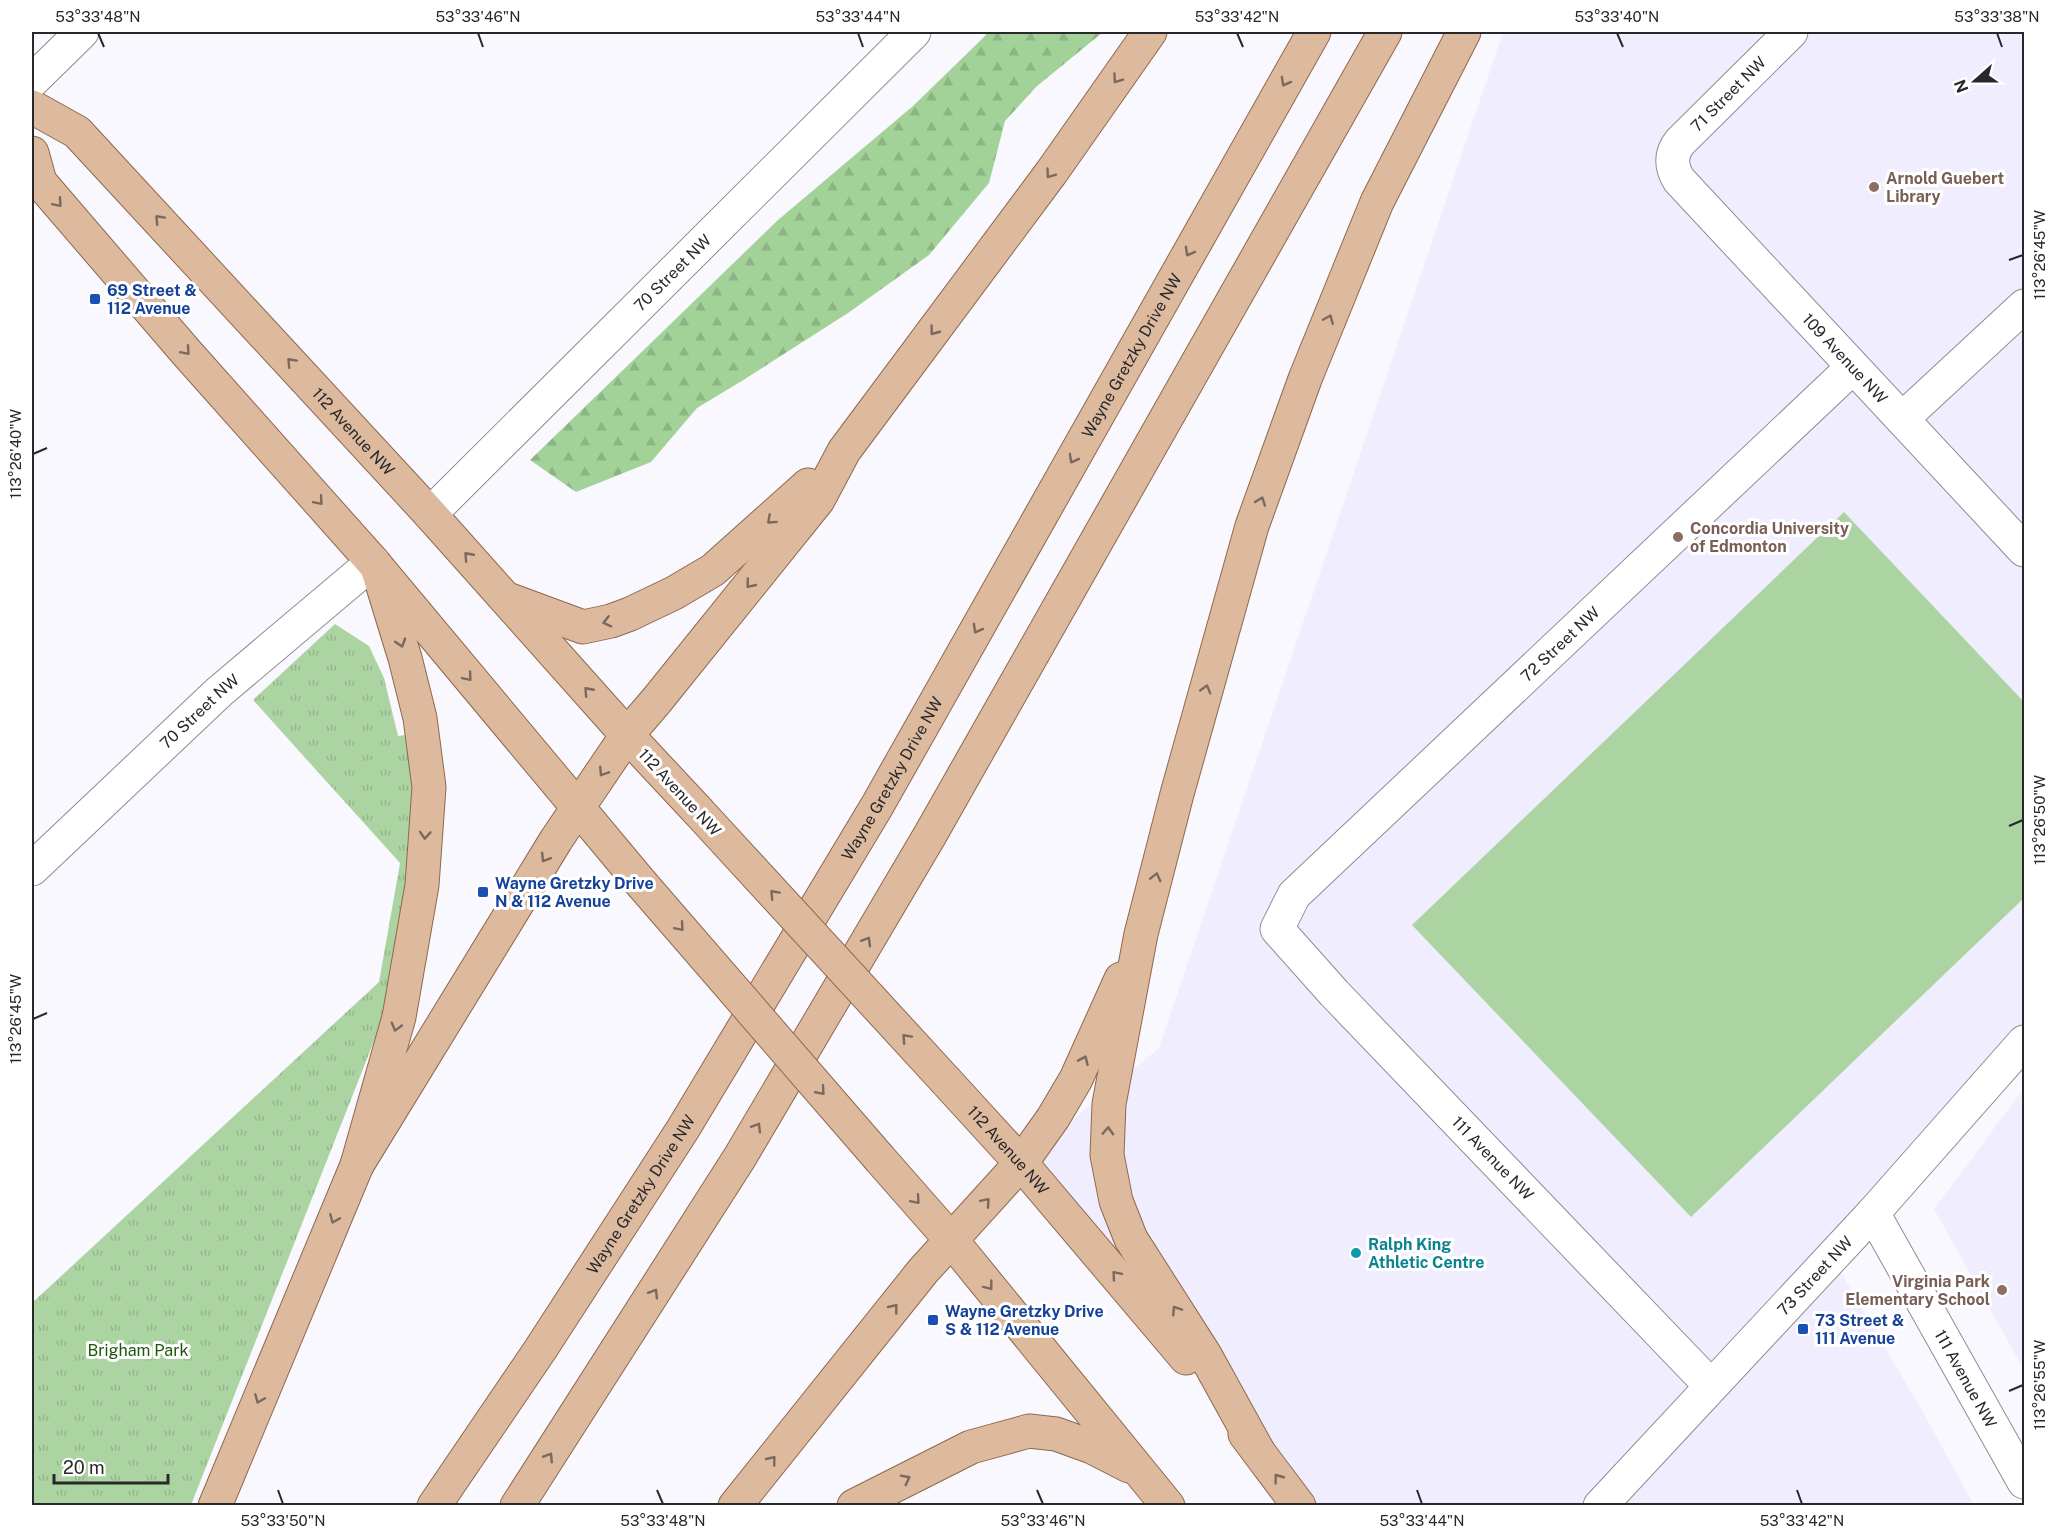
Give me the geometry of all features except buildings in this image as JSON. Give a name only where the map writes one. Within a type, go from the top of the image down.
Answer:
[{"type":"main road","points":[[357,1165],[556,840],[627,735],[818,500],[844,451],[1051,173],[1150,32]]},
{"type":"main road","name":"Wayne Gretzky Drive NW","points":[[434,1506],[540,1350],[683,1129],[877,806],[1314,32]]},
{"type":"main road","points":[[516,1506],[740,1157],[930,835],[1384,32]]},
{"type":"main road","points":[[1258,1451],[1205,1355],[1131,1239],[1116,1201],[1107,1155],[1109,1104],[1141,933],[1177,794],[1252,526],[1305,379],[1377,202],[1464,32]]},
{"type":"main road","name":"112 Avenue NW","points":[[32,107],[77,132],[430,514],[627,735],[1021,1163],[1178,1348],[1299,1506]]},
{"type":"main road","points":[[32,153],[40,182],[186,352],[375,565],[641,883],[952,1241],[1168,1506]]},
{"type":"main road","points":[[506,598],[583,627],[630,614],[674,593],[713,570],[769,522],[844,451]]},
{"type":"main road","points":[[215,1506],[357,1165],[399,1017],[422,885],[429,787],[420,718],[405,658],[375,565]]},
{"type":"main road","points":[[735,1506],[924,1271],[1021,1163],[1053,1118],[1076,1079],[1141,933]]},
{"type":"main road","points":[[854,1506],[971,1446],[1029,1431],[1056,1434],[1092,1447],[1138,1470]]},
{"type":"street","points":[[32,81],[82,32]]},
{"type":"street","name":"70 Street NW","points":[[430,514],[914,32]]},
{"type":"street","name":"71 Street NW","points":[[1672,162],[1680,142],[1791,32]]},
{"type":"street","name":"109 Avenue NW","points":[[1672,162],[1678,180],[2025,550]]},
{"type":"street","points":[[1902,419],[2025,306]]},
{"type":"street","name":"72 Street NW","points":[[1277,929],[1294,894],[1853,367]]},
{"type":"street","name":"70 Street NW","points":[[32,869],[219,692],[375,565]]},
{"type":"street","name":"111 Avenue NW","points":[[1277,929],[1334,993],[1711,1386]]},
{"type":"street","name":"73 Street NW","points":[[1600,1506],[1873,1213],[2025,1042]]},
{"type":"street","name":"111 Avenue NW","points":[[1873,1213],[2025,1482]]},
{"type":"shaded area","name":"Concordia University of Edmonton","points":[[1503,32],[2024,32],[2024,1042],[1832,1257],[1924,1414],[1974,1505],[1299,1505],[1258,1451],[1021,1163],[1159,1048]]},
{"type":"shaded area","name":"Virginia Park Elementary School","points":[[2024,1088],[2024,1370],[1934,1209]]},
{"type":"green space","points":[[988,32],[1103,32],[1036,87],[1005,121],[989,183],[929,255],[848,313],[697,408],[651,462],[576,492],[530,460],[778,220],[913,106]]},
{"type":"green space","points":[[1844,512],[2024,702],[2024,898],[1691,1217],[1412,925]]},
{"type":"green space","name":"Brigham Park","points":[[335,624],[369,646],[384,678],[398,736],[406,735],[414,790],[412,877],[384,1010],[376,1036],[191,1505],[32,1506],[32,1303],[379,982],[400,863],[253,700]]},
{"type":"place","name":"Arnold Guebert Library","points":[[1874,187]]},
{"type":"place","name":"69 Street & 112 Avenue","points":[[95,299]]},
{"type":"place","name":"Concordia University of Edmonton","points":[[1678,537]]},
{"type":"place","name":"Wayne Gretzky Drive N & 112 Avenue","points":[[483,892]]},
{"type":"place","name":"Ralph King Athletic Centre","points":[[1356,1253]]},
{"type":"place","name":"Virginia Park Elementary School","points":[[2002,1290]]},
{"type":"place","name":"Wayne Gretzky Drive S & 112 Avenue","points":[[933,1320]]},
{"type":"place","name":"73 Street & 111 Avenue","points":[[1803,1329]]}]
